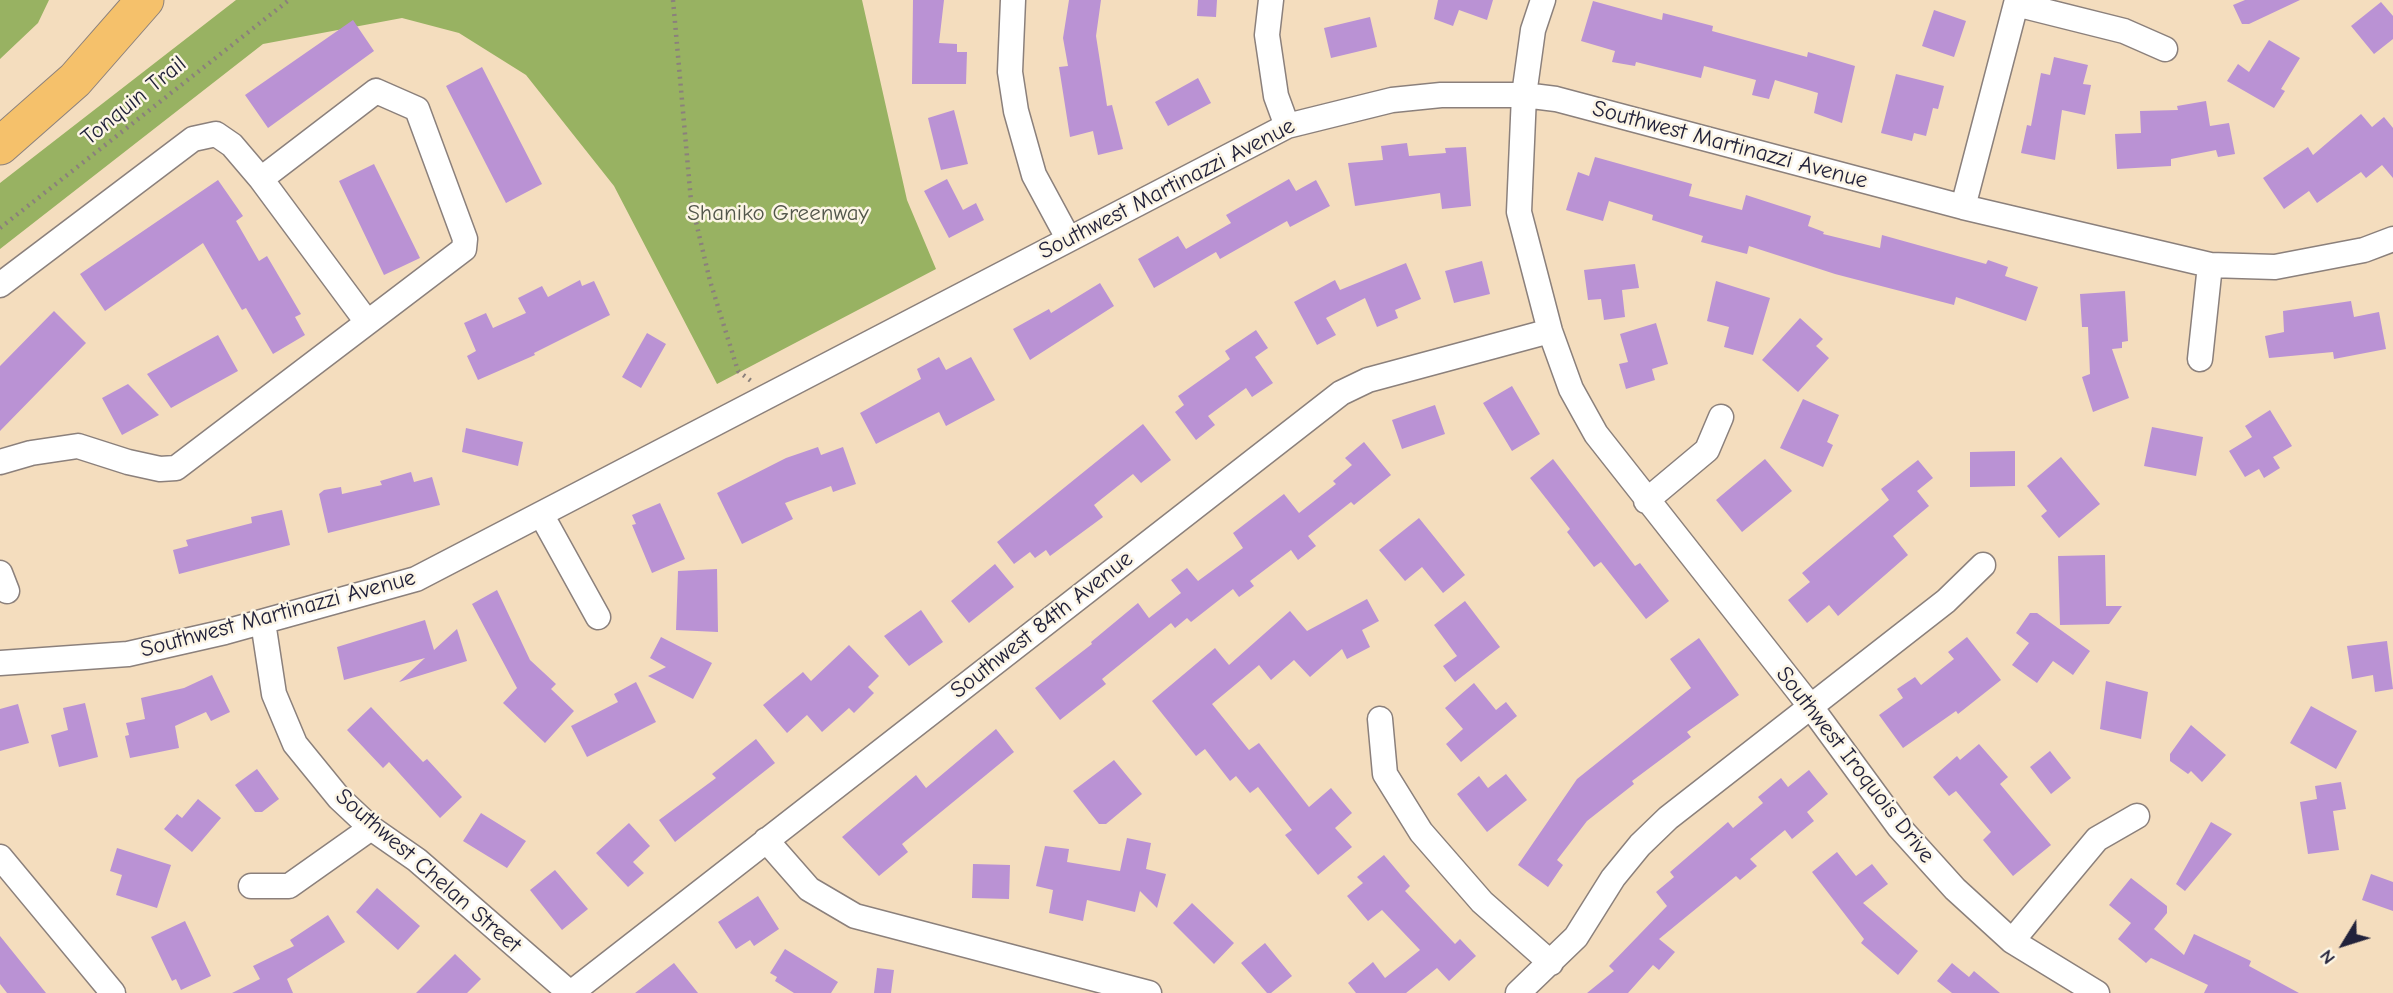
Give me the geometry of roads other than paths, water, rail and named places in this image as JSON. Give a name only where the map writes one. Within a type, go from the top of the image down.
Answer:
[{"type":"highway","points":[[0,146],[75,79],[145,0]]},
{"type":"street","points":[[1013,0],[1010,72],[1016,111],[1034,175],[1068,238]]},
{"type":"street","points":[[1271,0],[1267,35],[1276,96],[1287,125]]},
{"type":"street","name":"Southwest Iroquois Drive","points":[[1543,0],[1533,30],[1524,95],[1518,212],[1550,331],[1571,389],[1596,434],[1646,501],[1811,706],[1899,827],[1955,889],[2012,941],[2097,993]]},
{"type":"street","points":[[1963,207],[2017,2],[2124,32],[2165,49]]},
{"type":"street","points":[[0,462],[32,453],[78,446],[128,462],[160,469],[176,468],[464,249],[465,239],[417,109],[376,91],[261,180]]},
{"type":"street","name":"Southwest Martinazzi Avenue","points":[[0,663],[128,654],[263,621],[415,579],[1287,125],[1392,100],[1441,95],[1524,95],[1556,99],[1963,207],[2210,265],[2275,267],[2364,250],[2393,239]]},
{"type":"street","points":[[0,285],[193,139],[216,134],[232,145],[261,180],[367,322]]},
{"type":"street","points":[[2200,359],[2210,265]]},
{"type":"street","name":"Southwest 84th Avenue","points":[[570,993],[1341,393],[1368,380],[1550,331]]},
{"type":"street","points":[[1646,501],[1707,450],[1721,417]]},
{"type":"street","points":[[541,514],[598,617]]},
{"type":"street","points":[[1518,993],[1576,937],[1613,878],[1640,845],[1668,818],[1946,601],[1983,565]]},
{"type":"street","name":"Southwest Chelan Street","points":[[263,621],[274,694],[295,744],[339,798],[371,828],[417,860],[570,993]]},
{"type":"street","points":[[1380,719],[1385,774],[1421,832],[1482,902],[1551,963]]},
{"type":"street","points":[[2012,941],[2097,839],[2137,816]]},
{"type":"street","points":[[251,886],[289,886],[371,828]]},
{"type":"street","points":[[766,840],[809,889],[855,916],[1149,993]]},
{"type":"street","points":[[0,857],[113,993]]},
{"type":"park label","name":"Shaniko Greenway","points":[[778,213]]}]
